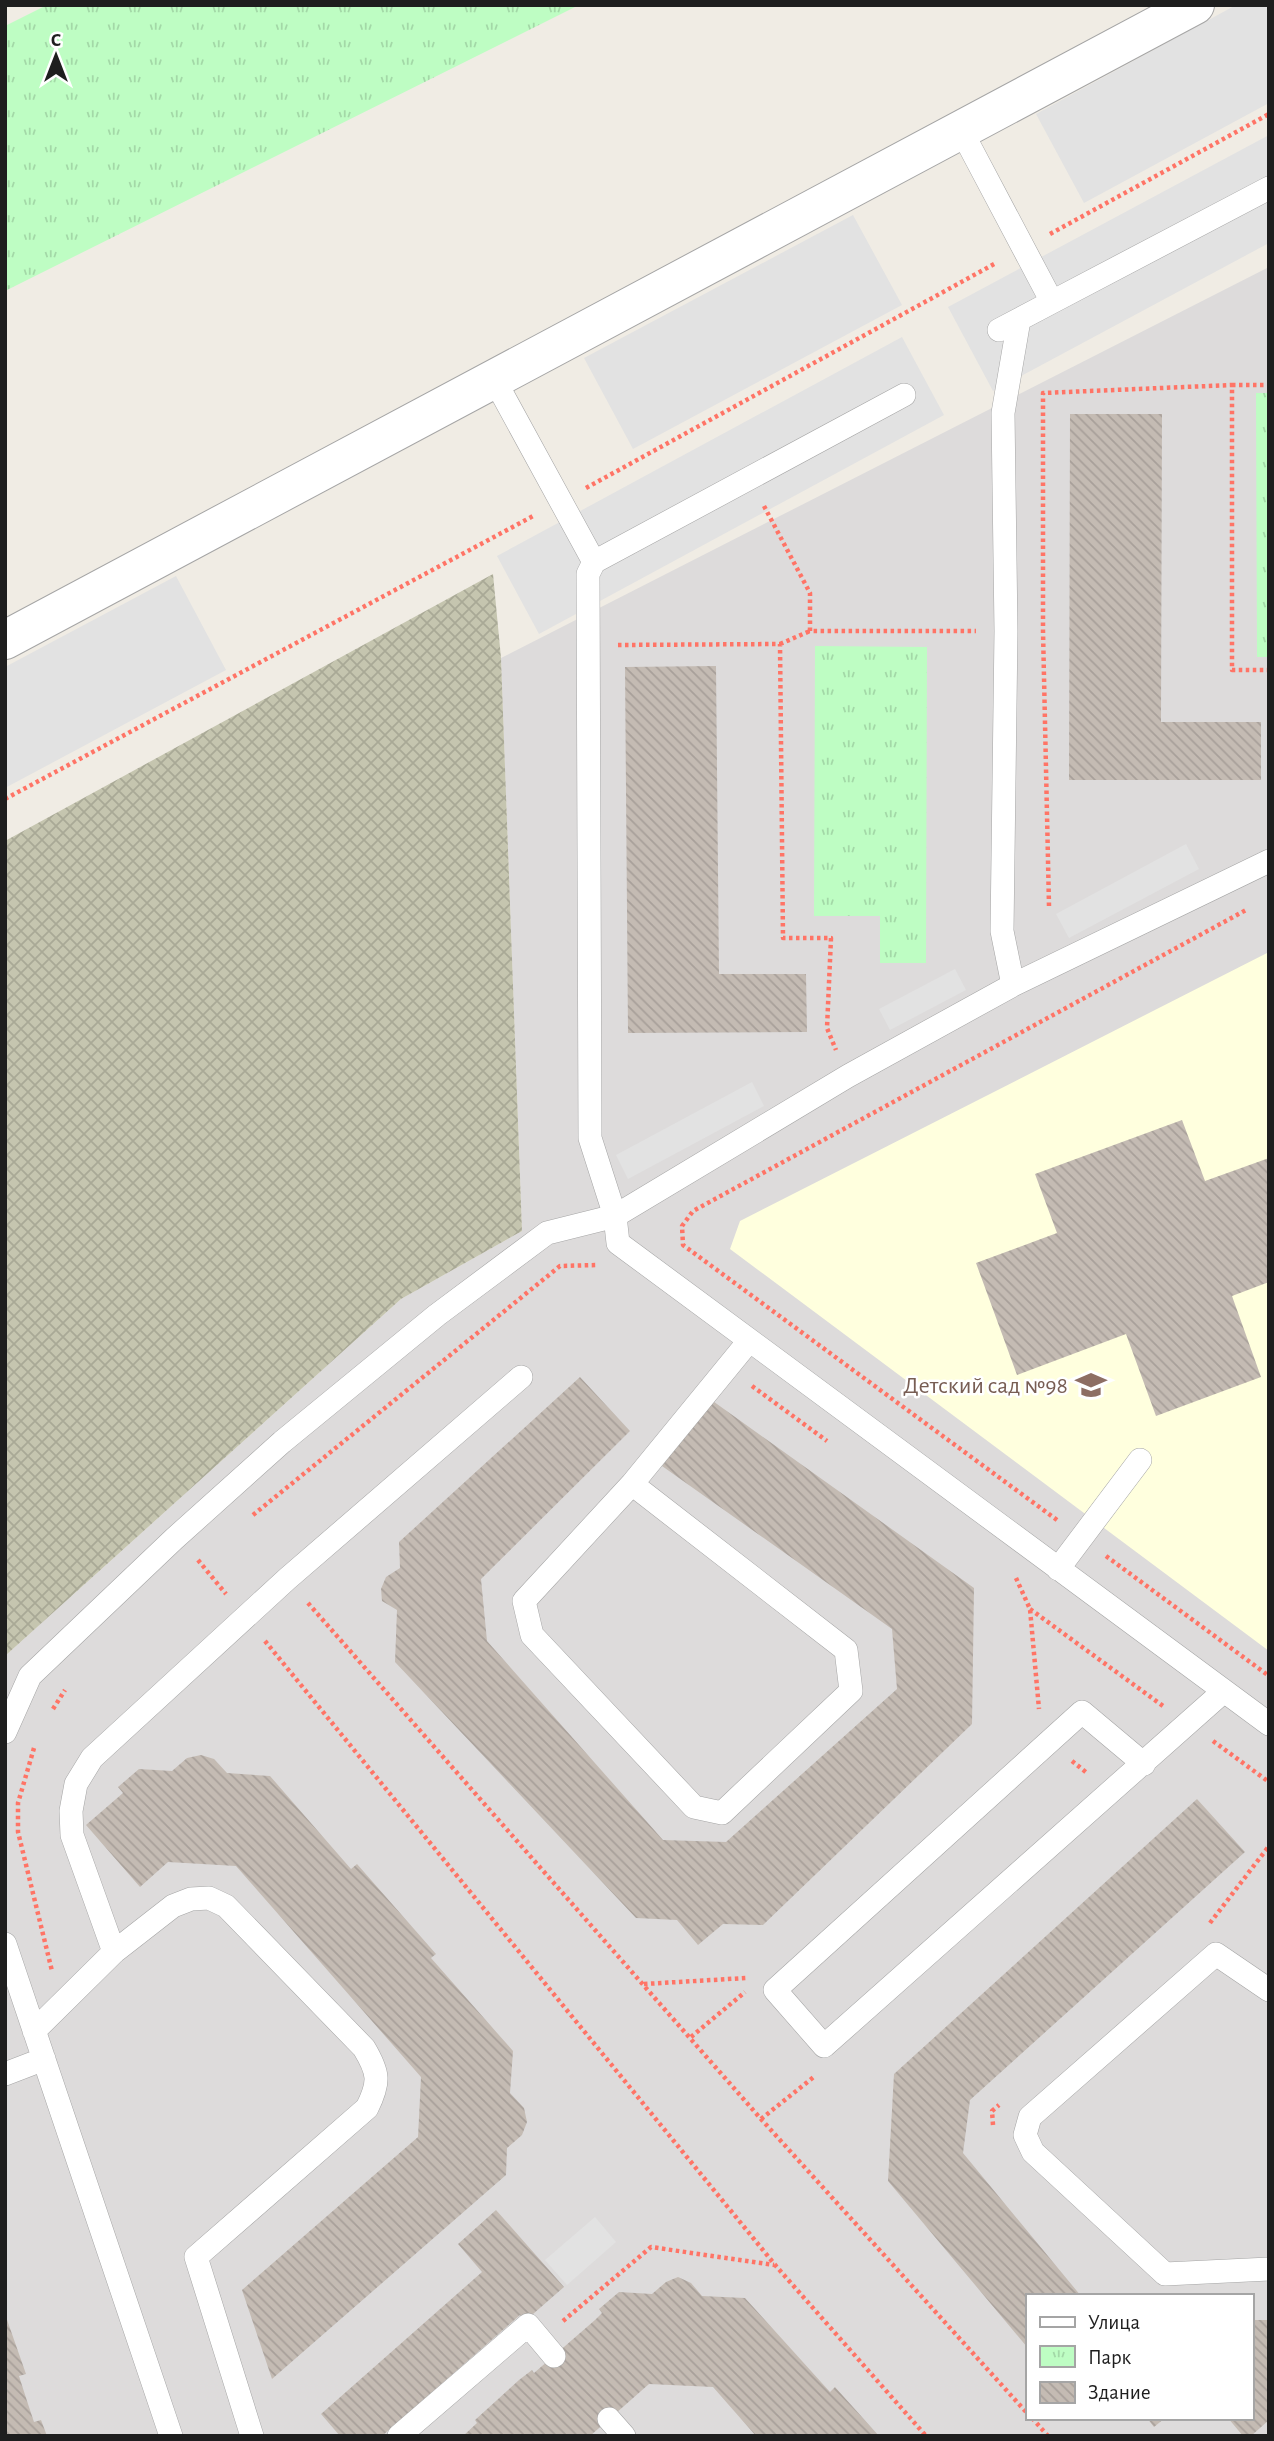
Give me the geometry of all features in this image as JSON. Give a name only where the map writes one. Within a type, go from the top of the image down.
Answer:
[{"type":"street","points":[[5,640],[1195,5]]},
{"type":"lane","points":[[961,130],[1052,302]]},
{"type":"lane","points":[[1013,985],[1002,931],[1006,631],[1003,413],[1009,325],[1269,188]]},
{"type":"lane","points":[[494,379],[594,562]]},
{"type":"lane","points":[[904,395],[594,562],[588,574],[590,1138],[615,1216],[618,1243],[1269,1724]]},
{"type":"lane","points":[[5,1732],[30,1676],[174,1539],[282,1442],[437,1315],[547,1233],[615,1216],[848,1076],[1013,985],[1269,861]]},
{"type":"lane","points":[[632,1484],[846,1650],[851,1691],[722,1813],[694,1807],[531,1635],[523,1601],[632,1484],[749,1341]]},
{"type":"lane","points":[[114,1952],[72,1835],[71,1811],[76,1784],[92,1758],[245,1616],[521,1377]]},
{"type":"lane","points":[[1058,1569],[1140,1460]]},
{"type":"lane","points":[[1144,1764],[1082,1712],[775,1990],[824,2046],[1144,1764],[1224,1691]]},
{"type":"lane","points":[[34,2031],[114,1952],[173,1906],[191,1899],[209,1898],[226,1906],[364,2048],[375,2067],[377,2088],[367,2108],[195,2257],[252,2436]]},
{"type":"lane","points":[[5,1944],[171,2436]]},
{"type":"lane","points":[[1269,1990],[1216,1954],[1030,2117],[1025,2135],[1033,2152],[1165,2274],[1269,2269]]},
{"type":"lane","points":[[5,2074],[44,2059]]},
{"type":"lane","points":[[399,2436],[527,2325],[547,2348]]},
{"type":"path","points":[[5,799],[562,501],[1269,114]]},
{"type":"path","points":[[1232,385],[1232,670],[1269,670]]},
{"type":"path","points":[[1049,906],[1043,631],[1043,393],[1269,385]]},
{"type":"path","points":[[749,479],[810,593],[810,631]]},
{"type":"path","points":[[611,645],[780,644],[810,631],[1006,631]]},
{"type":"path","points":[[780,644],[783,939],[831,939],[827,1028]]},
{"type":"path","points":[[1256,905],[693,1211],[682,1226],[683,1245],[1269,1676]]},
{"type":"path","points":[[727,1368],[828,1441]]},
{"type":"path","points":[[197,1560],[776,2266],[926,2436]]},
{"type":"path","points":[[1006,1571],[1018,1579],[1030,1609],[1039,1714]]},
{"type":"path","points":[[287,1579],[761,2119],[1026,2412]]},
{"type":"path","points":[[1030,1609],[1269,1782]]},
{"type":"path","points":[[1216,1917],[1269,1846]]},
{"type":"path","points":[[643,1984],[745,1977],[755,1968]]},
{"type":"path","points":[[691,2037],[753,1985],[745,1977]]},
{"type":"path","points":[[547,2348],[651,2247],[776,2266]]},
{"type":"path","points":[[1034,2420],[1048,2436]]},
{"type":"shaded area","points":[[1236,5],[1269,5],[1269,103],[1084,203],[1036,114]]},
{"type":"shaded area","points":[[1269,135],[1269,243],[993,391],[948,307]]},
{"type":"shaded area","points":[[853,215],[902,305],[633,449],[584,358]]},
{"type":"shaded area","points":[[1269,267],[1269,2436],[5,2436],[5,1656],[401,1299],[522,1231],[501,658]]},
{"type":"shaded area","points":[[902,337],[944,415],[539,634],[497,556]]},
{"type":"shaded area","points":[[493,574],[501,658],[522,1231],[401,1299],[5,1656],[5,841]]},
{"type":"shaded area","points":[[176,576],[226,670],[5,788],[5,667]]},
{"type":"shaded area","points":[[1186,844],[1199,869],[1069,938],[1056,914]]},
{"type":"shaded area","name":"Детский сад №98","points":[[1269,952],[1269,1651],[730,1249],[740,1221]]},
{"type":"shaded area","points":[[955,969],[966,990],[890,1030],[879,1009]]},
{"type":"shaded area","points":[[752,1082],[764,1106],[628,1179],[616,1155]]},
{"type":"shaded area","points":[[595,2217],[616,2242],[567,2285],[545,2260]]},
{"type":"green space","points":[[47,5],[579,5],[5,291],[5,26]]},
{"type":"green space","points":[[1256,393],[1269,393],[1269,657],[1257,657]]},
{"type":"green space","points":[[815,646],[927,647],[926,963],[880,963],[880,916],[814,916]]},
{"type":"building","points":[[1070,414],[1162,414],[1161,722],[1261,722],[1261,780],[1069,780]]},
{"type":"building","points":[[716,666],[719,974],[806,974],[807,1032],[628,1033],[625,667]]},
{"type":"building","points":[[1182,1120],[1205,1181],[1269,1158],[1269,1282],[1232,1296],[1261,1377],[1156,1416],[1126,1334],[1017,1375],[976,1263],[1057,1233],[1035,1174]]},
{"type":"building","points":[[580,1377],[630,1431],[481,1579],[487,1641],[663,1840],[726,1842],[897,1689],[892,1629],[662,1466],[710,1399],[974,1588],[972,1724],[763,1925],[723,1924],[698,1945],[677,1920],[636,1918],[395,1662],[397,1610],[382,1601],[381,1589],[386,1577],[400,1568],[399,1542]]},
{"type":"building","points":[[201,1755],[214,1759],[227,1773],[270,1776],[351,1869],[357,1864],[436,1954],[431,1958],[513,2051],[510,2093],[524,2108],[527,2122],[522,2135],[507,2148],[506,2175],[272,2379],[242,2290],[418,2137],[421,2077],[236,1866],[168,1862],[140,1887],[86,1825],[123,1793],[118,1787],[139,1769],[172,1771],[187,1758]]},
{"type":"building","points":[[1197,1799],[1245,1852],[970,2100],[963,2153],[1079,2294],[1026,2294],[1026,2346],[888,2181],[894,2074]]},
{"type":"building","points":[[496,2210],[564,2287],[525,2321],[520,2315],[382,2436],[340,2436],[321,2414],[482,2272],[458,2244]]},
{"type":"building","points":[[678,2277],[691,2283],[702,2296],[745,2298],[830,2392],[835,2387],[879,2436],[756,2436],[713,2387],[649,2384],[590,2436],[463,2436],[477,2423],[475,2420],[519,2380],[532,2370],[534,2373],[595,2320],[602,2313],[599,2309],[619,2292],[652,2294],[666,2282]]},
{"type":"building","points":[[5,2314],[26,2374],[19,2376],[34,2422],[41,2420],[47,2436],[5,2436]]},
{"type":"building","points":[[1253,2320],[1267,2320],[1269,2420],[1251,2436],[1243,2436],[1230,2420],[1253,2420]]},
{"type":"building","points":[[1149,2420],[1163,2420],[1154,2427]]},
{"type":"place","name":"Детский сад №98","points":[[1091,1385]]}]
